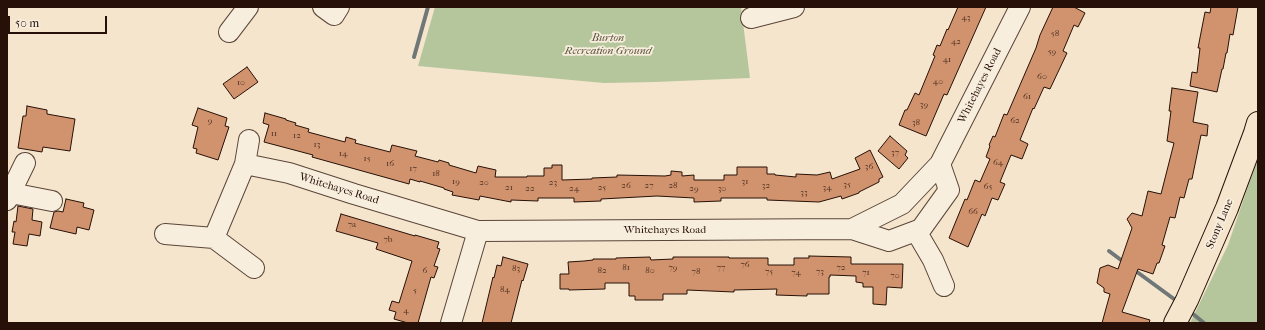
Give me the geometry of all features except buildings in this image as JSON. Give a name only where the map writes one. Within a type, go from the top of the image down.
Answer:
[{"type":"main road","name":"Stony Lane","points":[[1175,323],[1187,300],[1227,208],[1258,123]]},
{"type":"street","points":[[229,32],[248,7]]},
{"type":"street","points":[[323,7],[334,15],[339,7]]},
{"type":"street","points":[[752,19],[794,7]]},
{"type":"street","name":"Whitehayes Road","points":[[852,229],[902,204],[940,164],[1020,7]]},
{"type":"street","points":[[214,238],[245,164],[249,140]]},
{"type":"street","points":[[25,163],[9,197],[52,201]]},
{"type":"street","name":"Whitehayes Road","points":[[245,164],[290,173],[478,231],[852,229],[889,241],[921,230],[950,190],[940,164]]},
{"type":"street","points":[[451,323],[478,231]]},
{"type":"street","points":[[916,231],[933,260],[944,286]]},
{"type":"street","points":[[165,234],[214,238],[254,268]]},
{"type":"green space","name":"Burton Recreation Ground","points":[[435,7],[741,7],[750,78],[604,83],[418,66]]},
{"type":"green space","points":[[1258,157],[1258,323],[1190,323],[1228,245]]},
{"type":"waterway","points":[[414,57],[428,7]]},
{"type":"waterway","points":[[1109,251],[1125,263]]},
{"type":"waterway","points":[[1133,269],[1174,299]]},
{"type":"waterway","points":[[1193,314],[1204,323]]}]
